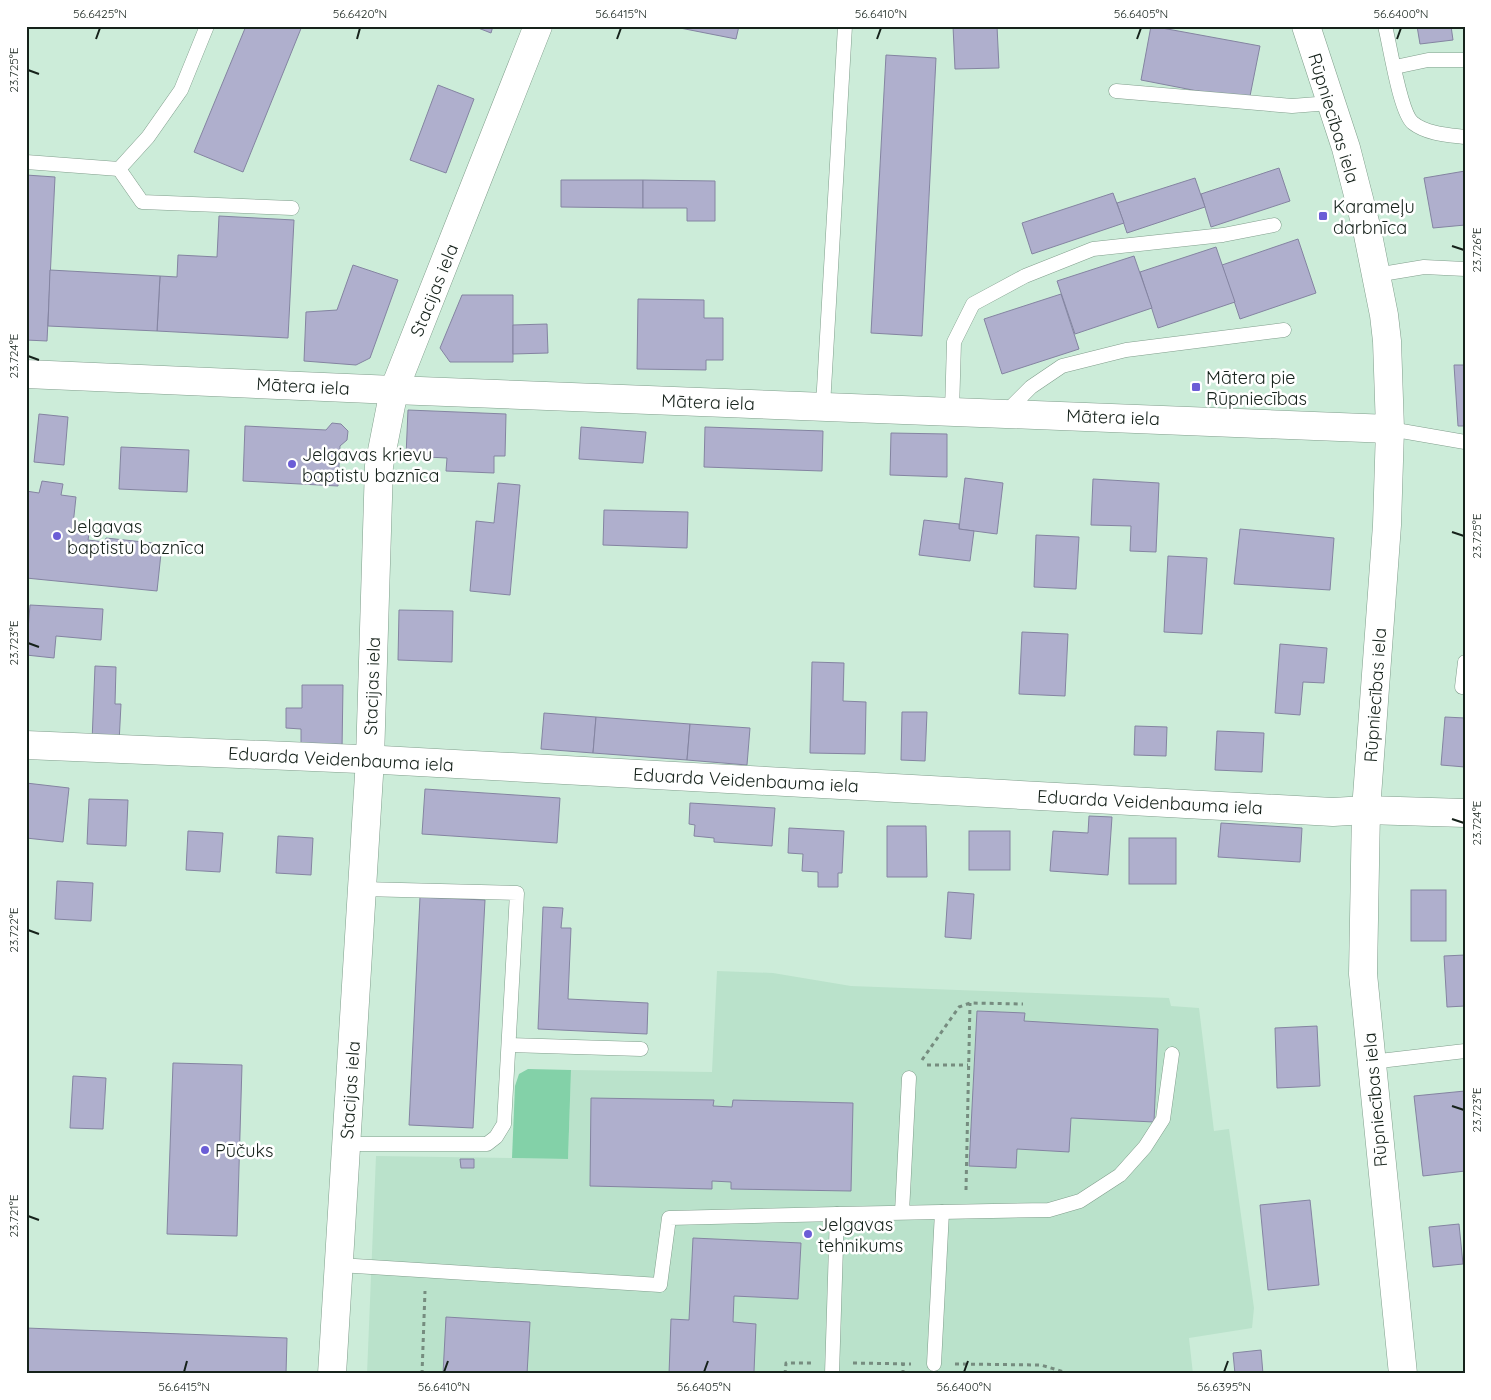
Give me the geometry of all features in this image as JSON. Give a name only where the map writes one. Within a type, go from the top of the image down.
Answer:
[{"type":"street","name":"Stacijas iela","points":[[332,1374],[370,759],[379,466],[394,390],[538,26]]},
{"type":"street","name":"Rūpniecības iela","points":[[1306,26],[1346,148],[1376,275],[1386,341],[1390,429],[1387,525],[1366,810],[1363,974],[1403,1374]]},
{"type":"street","name":"Mātera iela","points":[[26,374],[1390,429]]},
{"type":"street","name":"Eduarda Veidenbauma iela","points":[[26,745],[370,759],[1332,812],[1366,810],[1465,813]]},
{"type":"lane","points":[[119,169],[148,137],[181,90],[207,26]]},
{"type":"lane","points":[[823,406],[844,26]]},
{"type":"lane","points":[[1385,26],[1403,108],[1412,123],[1437,134],[1465,137]]},
{"type":"lane","points":[[1394,67],[1428,60],[1465,60]]},
{"type":"lane","points":[[1116,91],[1292,106],[1330,103]]},
{"type":"lane","points":[[26,162],[119,169]]},
{"type":"lane","points":[[119,169],[142,202],[292,208]]},
{"type":"lane","points":[[952,412],[954,342],[973,304],[1025,276],[1093,249],[1223,235],[1274,225]]},
{"type":"lane","points":[[1376,275],[1424,267],[1465,269]]},
{"type":"lane","points":[[1004,413],[1031,387],[1062,366],[1126,350],[1284,330]]},
{"type":"lane","points":[[1390,429],[1465,442]]},
{"type":"lane","points":[[1462,687],[1465,662]]},
{"type":"lane","points":[[346,1144],[487,1144],[496,1137],[504,1124],[517,893],[362,889]]},
{"type":"lane","points":[[508,1045],[641,1050]]},
{"type":"lane","points":[[1371,1062],[1465,1051]]},
{"type":"lane","points":[[339,1265],[660,1286],[669,1218],[1049,1210],[1080,1201],[1120,1175],[1145,1147],[1163,1119],[1172,1054]]},
{"type":"lane","points":[[902,1212],[909,1078]]},
{"type":"lane","points":[[934,1364],[942,1212]]},
{"type":"lane","points":[[833,1368],[837,1214]]},
{"type":"path","points":[[968,1065],[918,1064],[959,1007],[970,1003],[1023,1004]]},
{"type":"path","points":[[966,1211],[970,1003]]},
{"type":"path","points":[[422,1374],[426,1270]]},
{"type":"path","points":[[786,1374],[786,1363],[833,1368],[903,1364],[1041,1365],[1071,1374]]},
{"type":"path","points":[[903,1364],[903,1374]]},
{"type":"shaded area","name":"Jelgavas tehnikums","points":[[717,971],[773,973],[851,986],[1169,998],[1171,1006],[1199,1008],[1214,1131],[1229,1129],[1254,1308],[1252,1328],[1189,1338],[1193,1374],[367,1374],[376,1156],[568,1159],[571,1070],[712,1072]]},
{"type":"green space","points":[[528,1069],[571,1070],[568,1159],[512,1158],[515,1086],[519,1074]]},
{"type":"building","points":[[246,26],[302,26],[243,172],[194,152]]},
{"type":"building","points":[[473,26],[493,26],[491,33]]},
{"type":"building","points":[[670,26],[739,26],[736,39]]},
{"type":"building","points":[[953,26],[997,26],[999,68],[955,69]]},
{"type":"building","points":[[1151,26],[1260,46],[1249,101],[1141,80]]},
{"type":"building","points":[[1417,26],[1451,26],[1453,40],[1420,44]]},
{"type":"building","points":[[886,55],[936,58],[922,336],[871,333]]},
{"type":"building","points":[[438,85],[474,99],[446,173],[410,160]]},
{"type":"building","points":[[1279,168],[1290,201],[1211,227],[1201,194]]},
{"type":"building","points":[[1465,171],[1465,225],[1433,228],[1424,178]]},
{"type":"building","points":[[26,175],[55,177],[47,341],[26,340]]},
{"type":"building","points":[[1195,178],[1205,207],[1127,233],[1117,203]]},
{"type":"building","points":[[561,180],[643,180],[643,208],[561,207]]},
{"type":"building","points":[[643,180],[715,181],[715,221],[687,221],[687,208],[643,208]]},
{"type":"building","points":[[1113,193],[1124,223],[1032,254],[1022,223]]},
{"type":"building","points":[[219,216],[294,220],[288,338],[157,331],[160,276],[177,277],[178,255],[217,257]]},
{"type":"building","points":[[1298,239],[1316,293],[1240,319],[1222,265]]},
{"type":"building","points":[[1216,247],[1235,302],[1158,328],[1140,272]]},
{"type":"building","points":[[1134,256],[1152,308],[1075,334],[1057,281]]},
{"type":"building","points":[[353,265],[398,280],[370,358],[356,365],[304,361],[306,312],[337,310]]},
{"type":"building","points":[[50,270],[160,276],[157,331],[48,326]]},
{"type":"building","points":[[1061,294],[1079,349],[1002,374],[984,319]]},
{"type":"building","points":[[462,295],[513,295],[513,362],[450,362],[440,348]]},
{"type":"building","points":[[638,299],[704,300],[704,318],[723,318],[723,360],[706,360],[706,370],[637,369]]},
{"type":"building","points":[[547,324],[548,353],[513,354],[513,325]]},
{"type":"building","points":[[1454,365],[1465,365],[1465,426],[1458,426]]},
{"type":"building","points":[[408,410],[506,414],[505,456],[494,456],[494,473],[446,471],[447,458],[406,456]]},
{"type":"building","points":[[39,414],[68,417],[64,465],[34,462]]},
{"type":"building","name":"Jelgavas krievu baptistu baznīca","points":[[332,423],[341,424],[348,431],[347,440],[340,446],[338,486],[243,481],[245,426],[326,430]]},
{"type":"building","points":[[581,427],[646,432],[643,463],[579,459]]},
{"type":"building","points":[[705,427],[823,431],[822,471],[704,467]]},
{"type":"building","points":[[891,433],[947,434],[947,477],[890,475]]},
{"type":"building","points":[[121,447],[189,450],[187,492],[119,489]]},
{"type":"building","points":[[965,478],[1003,483],[997,534],[959,529]]},
{"type":"building","points":[[1093,479],[1159,483],[1156,552],[1130,551],[1131,526],[1091,525]]},
{"type":"building","name":"Jelgavas baptistu baznīca","points":[[42,481],[63,484],[61,495],[76,497],[73,525],[83,526],[83,533],[89,534],[88,540],[105,542],[106,538],[162,544],[157,591],[26,578],[26,491],[39,493]]},
{"type":"building","points":[[498,483],[520,485],[510,595],[470,591],[476,521],[494,523]]},
{"type":"building","points":[[604,510],[688,512],[687,548],[603,545]]},
{"type":"building","points":[[924,520],[959,524],[959,529],[974,531],[970,561],[919,555]]},
{"type":"building","points":[[1240,529],[1334,538],[1330,590],[1234,584]]},
{"type":"building","points":[[1036,535],[1079,537],[1076,589],[1034,587]]},
{"type":"building","points":[[1168,556],[1207,558],[1202,634],[1164,632]]},
{"type":"building","points":[[30,605],[103,609],[101,640],[56,636],[54,658],[26,655]]},
{"type":"building","points":[[399,610],[453,611],[452,662],[398,660]]},
{"type":"building","points":[[1022,632],[1068,634],[1065,696],[1019,694]]},
{"type":"building","points":[[1280,644],[1327,648],[1324,683],[1303,682],[1300,715],[1275,713]]},
{"type":"building","points":[[812,662],[844,663],[843,701],[866,702],[865,754],[810,753]]},
{"type":"building","points":[[95,666],[116,667],[115,704],[121,704],[119,743],[92,742]]},
{"type":"building","points":[[302,685],[343,685],[342,750],[301,749],[301,729],[286,728],[286,708],[302,708]]},
{"type":"building","points":[[902,712],[927,712],[925,761],[901,760]]},
{"type":"building","points":[[544,713],[596,717],[593,753],[541,749]]},
{"type":"building","points":[[596,717],[690,724],[687,760],[593,753]]},
{"type":"building","points":[[1445,717],[1465,718],[1465,767],[1441,765]]},
{"type":"building","points":[[690,724],[750,728],[747,765],[687,760]]},
{"type":"building","points":[[1135,726],[1167,727],[1166,756],[1134,755]]},
{"type":"building","points":[[1217,731],[1264,733],[1262,772],[1215,770]]},
{"type":"building","points":[[26,783],[69,788],[63,842],[26,838]]},
{"type":"building","points":[[425,789],[560,798],[557,843],[422,834]]},
{"type":"building","points":[[89,799],[128,800],[126,846],[87,844]]},
{"type":"building","points":[[690,803],[775,808],[772,846],[714,842],[714,838],[694,836],[695,825],[689,824]]},
{"type":"building","points":[[1089,816],[1112,817],[1108,875],[1050,871],[1053,831],[1088,833]]},
{"type":"building","points":[[1221,823],[1302,828],[1300,862],[1218,857]]},
{"type":"building","points":[[887,826],[926,826],[927,877],[887,877]]},
{"type":"building","points":[[789,828],[844,831],[842,873],[838,873],[838,887],[818,887],[818,872],[802,871],[803,854],[788,853]]},
{"type":"building","points":[[188,831],[223,833],[220,872],[186,870]]},
{"type":"building","points":[[969,831],[1010,831],[1010,870],[969,870]]},
{"type":"building","points":[[278,836],[313,838],[311,875],[276,873]]},
{"type":"building","points":[[1129,838],[1176,838],[1176,884],[1129,884]]},
{"type":"building","points":[[57,881],[93,883],[91,921],[55,919]]},
{"type":"building","points":[[1411,890],[1446,890],[1446,941],[1411,941]]},
{"type":"building","points":[[948,892],[974,894],[971,939],[945,937]]},
{"type":"building","points":[[420,897],[485,900],[473,1128],[409,1125]]},
{"type":"building","points":[[543,907],[563,908],[561,928],[571,928],[568,999],[648,1003],[647,1034],[538,1029]]},
{"type":"building","points":[[1465,955],[1465,1006],[1447,1007],[1444,956]]},
{"type":"building","points":[[977,1011],[1025,1013],[1024,1021],[1158,1029],[1154,1122],[1071,1118],[1069,1152],[1017,1149],[1016,1168],[969,1166]]},
{"type":"building","points":[[1317,1026],[1320,1086],[1277,1088],[1275,1028]]},
{"type":"building","name":"Pūčuks","points":[[173,1063],[242,1065],[237,1236],[167,1234]]},
{"type":"building","points":[[73,1076],[106,1078],[103,1129],[70,1128]]},
{"type":"building","points":[[1465,1091],[1465,1171],[1423,1176],[1414,1096]]},
{"type":"building","points":[[591,1098],[714,1100],[713,1106],[732,1107],[733,1100],[853,1103],[851,1191],[731,1189],[731,1182],[712,1181],[712,1189],[590,1186]]},
{"type":"building","points":[[460,1159],[474,1159],[474,1168],[461,1168]]},
{"type":"building","points":[[1310,1200],[1319,1285],[1268,1290],[1260,1205]]},
{"type":"building","points":[[1459,1224],[1463,1264],[1433,1267],[1429,1227]]},
{"type":"building","points":[[693,1238],[801,1243],[798,1299],[734,1296],[733,1322],[756,1324],[754,1372],[763,1374],[669,1374],[671,1319],[689,1320]]},
{"type":"building","points":[[446,1317],[530,1322],[527,1374],[443,1374]]},
{"type":"building","points":[[26,1328],[287,1338],[286,1374],[26,1374]]},
{"type":"building","points":[[1261,1350],[1263,1374],[1235,1374],[1233,1353]]},
{"type":"place","name":"Karameļu darbnīca","points":[[1323,216]]},
{"type":"place","name":"Mātera pie Rūpniecības","points":[[1196,387]]},
{"type":"place","name":"Jelgavas krievu baptistu baznīca","points":[[292,464]]},
{"type":"place","name":"Jelgavas baptistu baznīca","points":[[57,536]]},
{"type":"place","name":"Pūčuks","points":[[205,1150]]},
{"type":"place","name":"Jelgavas tehnikums","points":[[808,1234]]}]
